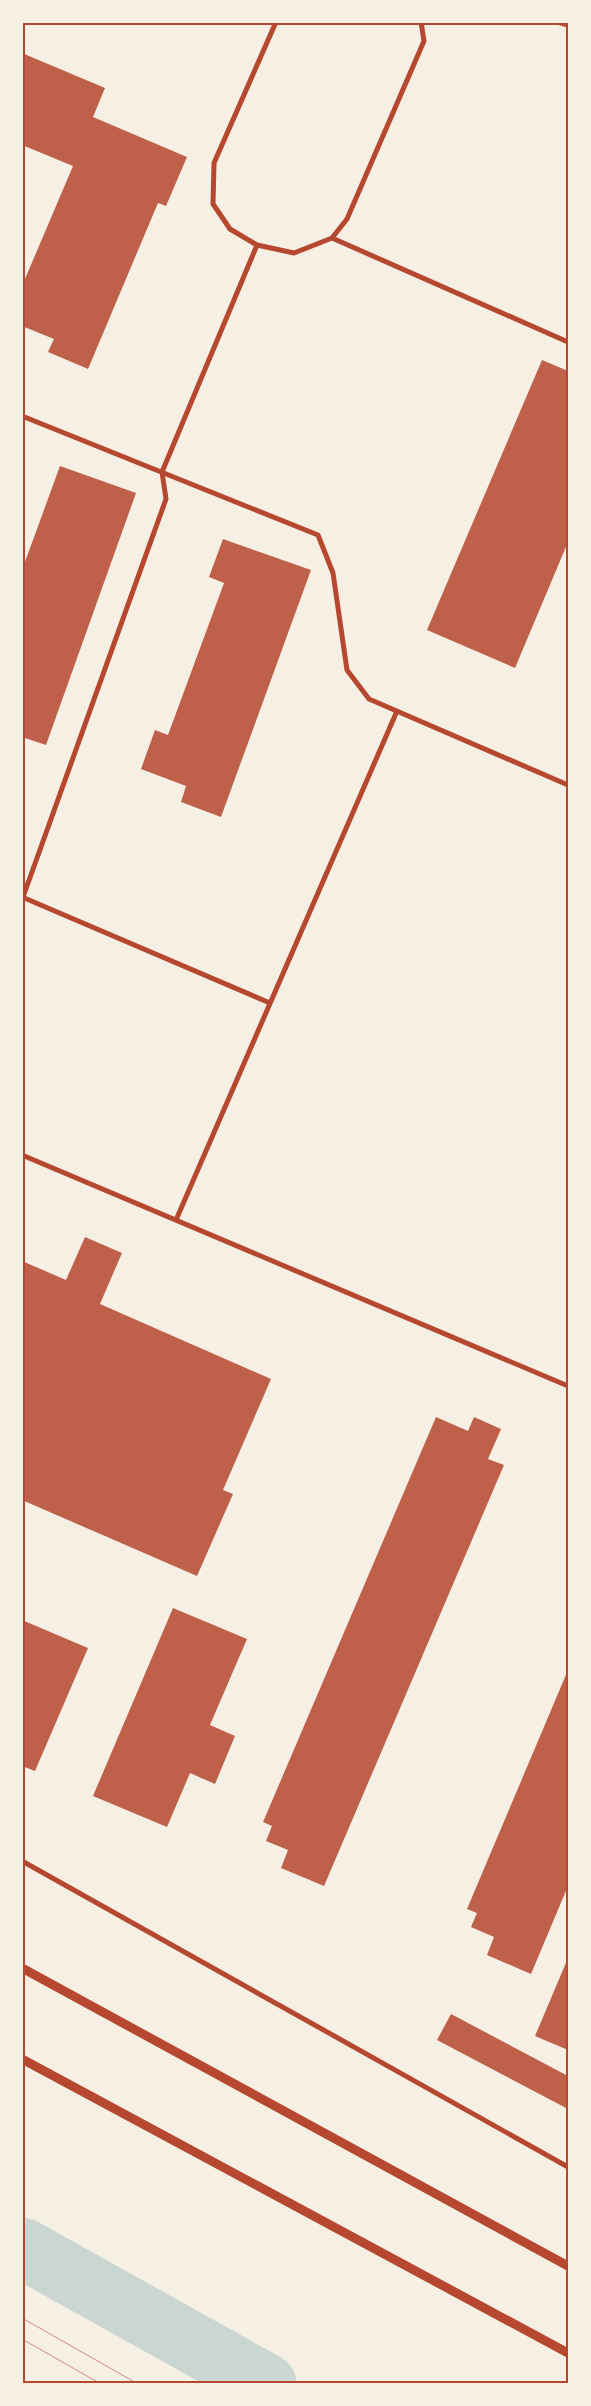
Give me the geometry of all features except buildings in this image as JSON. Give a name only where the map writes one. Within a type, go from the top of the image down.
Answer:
[{"type":"street","points":[[276,22],[214,163],[213,204],[230,229],[257,245],[294,253],[332,238],[347,219],[424,41],[421,22]]},
{"type":"street","points":[[332,238],[568,342]]},
{"type":"street","points":[[257,245],[162,472],[166,499],[23,897],[270,1003]]},
{"type":"street","points":[[22,416],[318,535],[332,572],[347,670],[369,699],[568,785]]},
{"type":"street","points":[[176,1220],[397,711]]},
{"type":"street","points":[[22,1155],[568,1386]]},
{"type":"street","points":[[22,1861],[568,2167]]},
{"type":"street","points":[[22,1968],[568,2266]]},
{"type":"street","points":[[22,2059],[568,2354]]},
{"type":"waterway","points":[[22,2248],[266,2384]]},
{"type":"tram line","points":[[22,2318],[138,2384]]},
{"type":"tram line","points":[[22,2339],[101,2384]]}]
